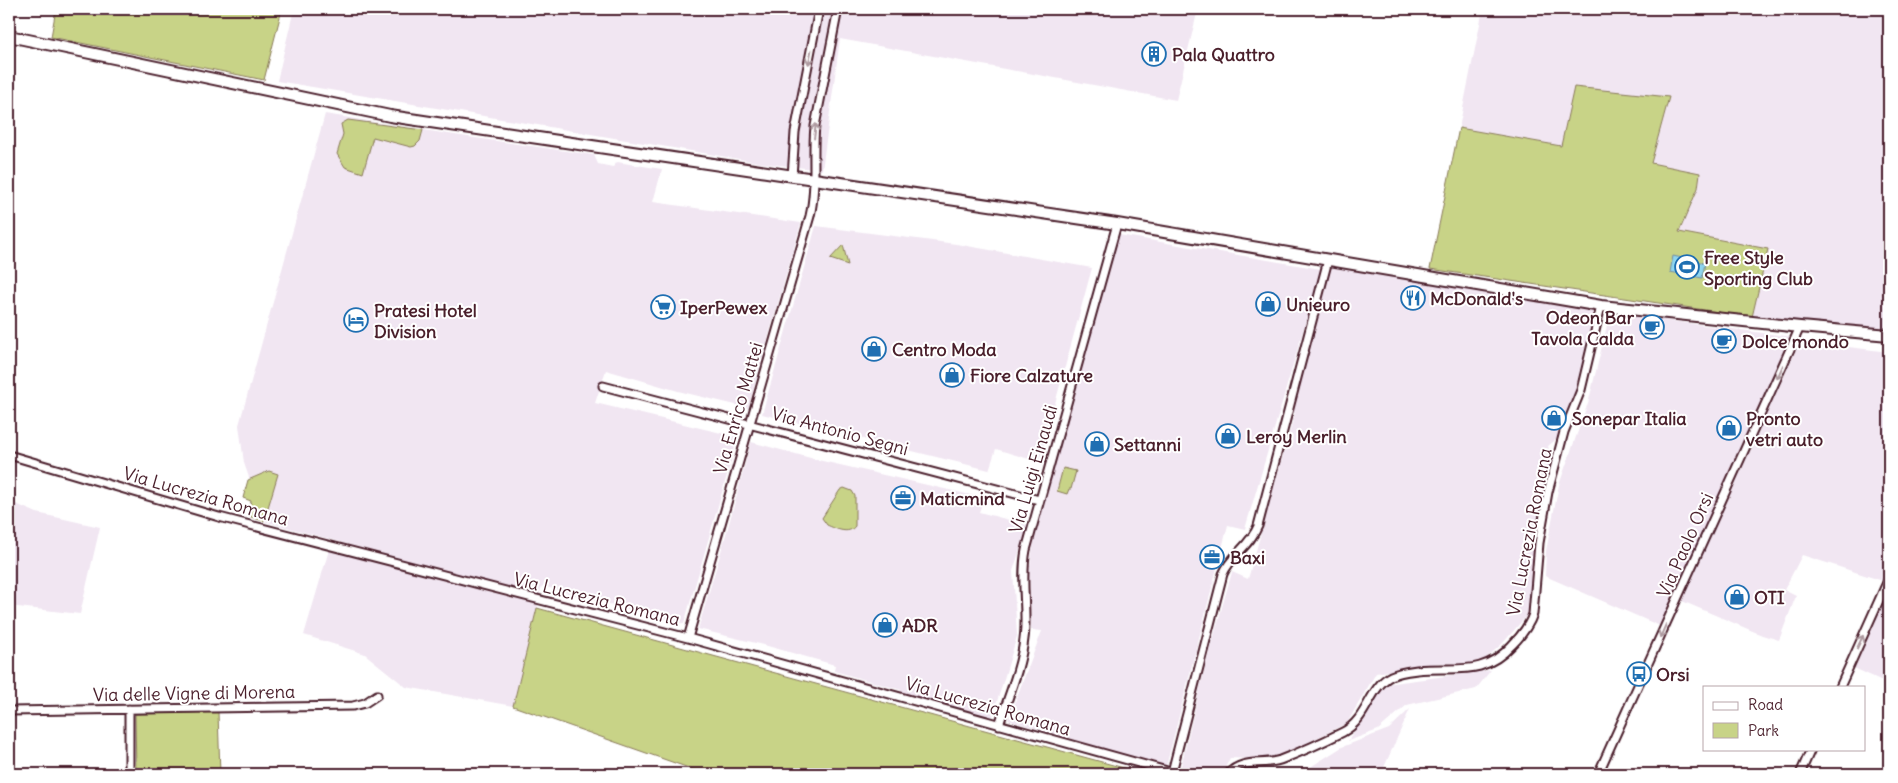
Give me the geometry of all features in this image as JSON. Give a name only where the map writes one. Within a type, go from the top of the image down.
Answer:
[{"type":"street","points":[[792,177],[796,132],[819,9]]},
{"type":"street","name":"Via Enrico Mattei","points":[[688,638],[808,225],[812,208],[814,182],[815,126],[838,9]]},
{"type":"street","points":[[9,36],[390,116],[792,177],[814,182],[1117,224],[1601,306],[1889,336]]},
{"type":"street","name":"Via Luigi Einaudi","points":[[999,725],[1024,643],[1024,560],[1039,500],[1117,224]]},
{"type":"street","points":[[1175,773],[1223,574],[1230,562],[1250,541],[1258,526],[1328,260]]},
{"type":"street","name":"Via Lucrezia Romana","points":[[1228,774],[1236,767],[1245,764],[1282,759],[1347,730],[1360,718],[1381,683],[1392,675],[1422,670],[1479,668],[1499,657],[1520,636],[1533,614],[1539,543],[1548,492],[1563,436],[1581,390],[1601,306]]},
{"type":"street","name":"Via Paolo Orsi","points":[[1598,774],[1800,327]]},
{"type":"street","name":"Via Antonio Segni","points":[[603,386],[1039,500]]},
{"type":"street","name":"Via Lucrezia Romana","points":[[9,455],[219,517],[688,638],[1175,773]]},
{"type":"street","points":[[1840,686],[1889,578]]},
{"type":"street","name":"Via delle Vigne di Morena","points":[[9,711],[356,706],[365,703],[377,695]]},
{"type":"street","points":[[129,709],[129,774]]},
{"type":"street","points":[[1800,774],[1811,750]]},
{"type":"shaded area","points":[[294,9],[1198,9],[1176,100],[840,39],[822,170],[762,163],[277,81]]},
{"type":"shaded area","points":[[1483,9],[1889,9],[1889,330],[1752,317],[1768,249],[1679,232],[1698,188],[1700,174],[1651,163],[1669,97],[1562,146],[1459,128]]},
{"type":"shaded area","points":[[325,114],[594,155],[598,164],[613,167],[617,162],[662,169],[653,202],[801,223],[748,408],[678,391],[606,370],[595,403],[738,437],[684,624],[542,586],[539,595],[502,587],[264,521],[244,463],[239,425]]},
{"type":"shaded area","points":[[816,226],[956,244],[1092,268],[1039,462],[996,449],[989,470],[762,414]]},
{"type":"shaded area","points":[[1119,235],[1321,269],[1245,529],[1228,525],[1166,767],[1008,720],[1042,631],[1031,630],[1029,573],[1034,537]]},
{"type":"shaded area","points":[[1331,264],[1595,308],[1572,403],[1559,437],[1548,446],[1552,460],[1535,528],[1530,612],[1502,644],[1478,665],[1439,663],[1376,673],[1347,723],[1272,760],[1230,758],[1222,774],[1201,774],[1180,770],[1205,667],[1232,572],[1248,579],[1295,413],[1291,410]]},
{"type":"shaded area","points":[[1610,313],[1793,337],[1660,626],[1545,576],[1546,551],[1559,485],[1589,400]]},
{"type":"shaded area","points":[[1800,341],[1889,352],[1889,568],[1883,581],[1802,555],[1784,590],[1796,596],[1779,640],[1762,635],[1682,601]]},
{"type":"shaded area","points":[[751,442],[818,460],[984,498],[979,512],[1028,525],[1013,571],[1017,636],[992,718],[900,696],[901,690],[834,671],[835,665],[698,629]]},
{"type":"shaded area","points":[[9,501],[37,513],[100,527],[80,614],[9,606]]},
{"type":"shaded area","points":[[329,550],[538,605],[513,706],[406,687],[365,654],[304,635]]},
{"type":"shaded area","points":[[1889,589],[1889,684],[1854,668]]},
{"type":"shaded area","points":[[1491,670],[1476,689],[1407,705],[1378,730],[1348,741],[1386,684]]},
{"type":"shaded area","points":[[1410,709],[1381,774],[1292,774],[1312,766],[1342,747],[1389,729]]},
{"type":"green space","points":[[56,9],[282,9],[264,80],[51,37]]},
{"type":"green space","points":[[1574,87],[1669,97],[1651,163],[1700,173],[1698,188],[1679,232],[1768,249],[1752,317],[1430,269],[1459,128],[1561,146]]},
{"type":"green space","points":[[348,120],[423,130],[420,141],[411,147],[373,137],[363,173],[345,167],[337,154],[343,134],[341,124]]},
{"type":"green space","points":[[843,245],[848,265],[830,259]]},
{"type":"green space","points":[[1063,468],[1076,471],[1071,489],[1069,489],[1067,494],[1057,491]]},
{"type":"green space","points":[[269,471],[278,474],[264,521],[251,517],[249,509],[251,501],[243,498],[248,480]]},
{"type":"green space","points":[[844,488],[852,491],[855,496],[855,526],[846,531],[827,525],[822,518],[840,490]]},
{"type":"green space","points":[[537,608],[1146,774],[706,774],[513,706]]},
{"type":"green space","points":[[218,712],[220,774],[136,774],[135,714]]},
{"type":"water","name":"Free Style Sporting Club","points":[[1673,256],[1705,263],[1702,278],[1670,272]]},
{"type":"place","name":"Pala Quattro","points":[[1154,54]]},
{"type":"place","name":"Free Style Sporting Club","points":[[1687,267]]},
{"type":"place","name":"McDonald's","points":[[1413,298]]},
{"type":"place","name":"Unieuro","points":[[1268,304]]},
{"type":"place","name":"IperPewex","points":[[663,307]]},
{"type":"place","name":"Pratesi Hotel Division","points":[[356,320]]},
{"type":"place","name":"Odeon Bar Tavola Calda","points":[[1652,327]]},
{"type":"place","name":"Dolce mondo","points":[[1724,341]]},
{"type":"place","name":"Centro Moda","points":[[874,349]]},
{"type":"place","name":"Fiore Calzature","points":[[952,375]]},
{"type":"place","name":"Sonepar Italia","points":[[1554,418]]},
{"type":"place","name":"Pronto vetri auto","points":[[1729,428]]},
{"type":"place","name":"Leroy Merlin","points":[[1228,436]]},
{"type":"place","name":"Settanni","points":[[1097,444]]},
{"type":"place","name":"Maticmind","points":[[903,498]]},
{"type":"place","name":"Baxi","points":[[1212,557]]},
{"type":"place","name":"OTI","points":[[1737,597]]},
{"type":"place","name":"ADR","points":[[885,625]]},
{"type":"place","name":"Orsi","points":[[1639,674]]}]
